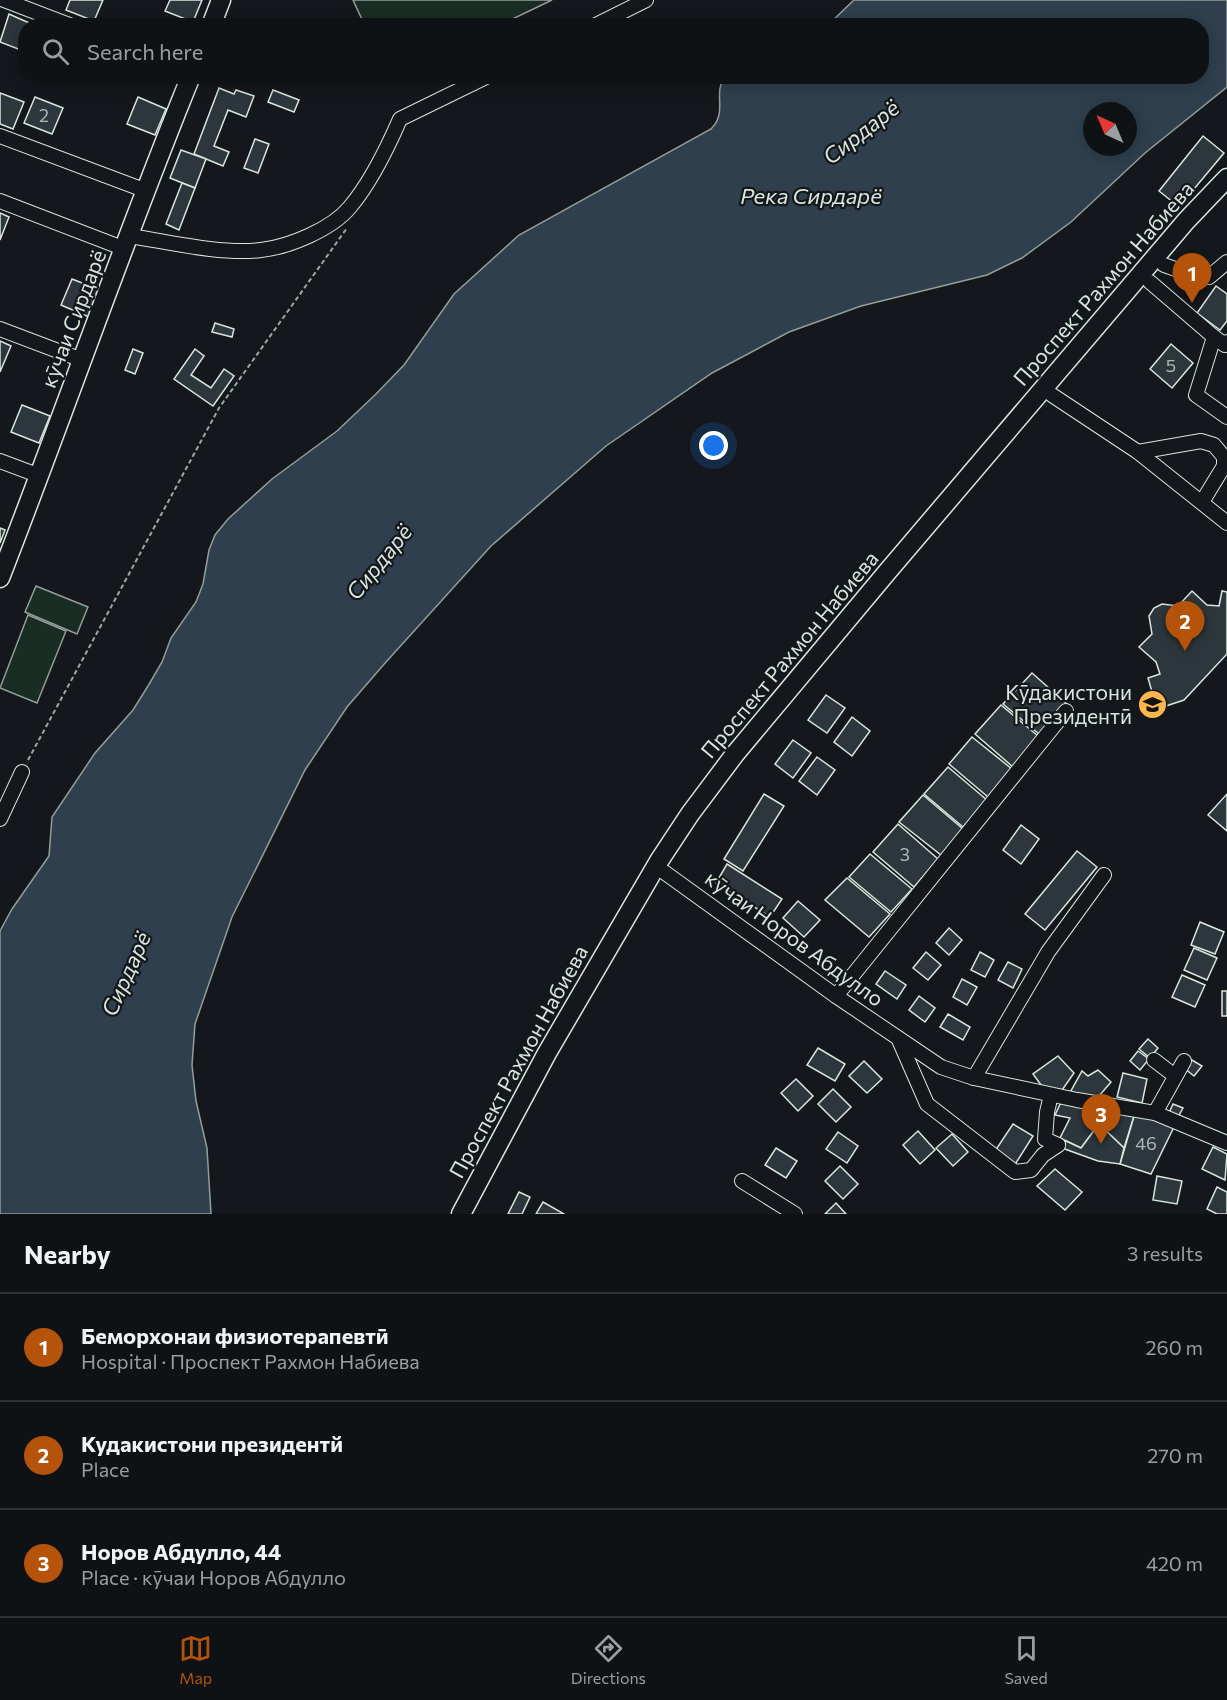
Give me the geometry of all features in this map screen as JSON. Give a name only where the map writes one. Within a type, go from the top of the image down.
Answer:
[{"type":"main road","points":[[214,18],[221,0]]},
{"type":"main road","name":"кӯчаи Сирдарё","points":[[0,578],[128,242],[144,190],[187,84]]},
{"type":"main road","name":"Проспект Рахмон Набиева","points":[[461,1214],[569,1015],[659,861],[690,814],[735,754],[888,571],[1179,230],[1227,178]]},
{"type":"main road","name":"Проспект Рахмон Набиева","points":[[473,1214],[585,1004],[664,872],[743,758],[1227,193]]},
{"type":"street","points":[[4,0],[51,18]]},
{"type":"street","points":[[610,18],[646,0]]},
{"type":"street","points":[[0,201],[128,242],[261,250],[316,234],[350,208],[387,148],[400,119],[472,84]]},
{"type":"street","points":[[0,136],[144,190]]},
{"type":"street","points":[[1164,265],[1195,276],[1209,277],[1227,262]]},
{"type":"street","points":[[1150,282],[1220,339],[1196,395],[1227,417]]},
{"type":"street","points":[[0,329],[82,360]]},
{"type":"street","points":[[1052,395],[1138,452],[1227,523]]},
{"type":"street","points":[[1138,452],[1201,441],[1215,445],[1224,457],[1224,466],[1202,502]]},
{"type":"street","points":[[0,461],[40,476]]},
{"type":"street","points":[[836,996],[1066,711]]},
{"type":"street","points":[[0,819],[22,772]]},
{"type":"street","name":"кӯчаи Норов Абдулло","points":[[664,872],[836,996],[941,1067],[974,1078],[1052,1095],[1155,1113],[1227,1143]]},
{"type":"street","points":[[974,1078],[1048,952],[1104,875]]},
{"type":"street","points":[[899,1040],[927,1104],[1015,1172],[1031,1170],[1043,1155],[1058,1145],[1046,1139],[1047,1112],[1052,1095]]},
{"type":"street","points":[[1154,1060],[1175,1076]]},
{"type":"street","points":[[1155,1113],[1184,1061]]},
{"type":"street","points":[[742,1181],[795,1214]]},
{"type":"path","points":[[22,772],[219,408],[347,228]]},
{"type":"green space","points":[[353,0],[552,0],[515,18],[361,18]]},
{"type":"green space","points":[[36,586],[88,607],[77,634],[25,612]]},
{"type":"green space","points":[[28,615],[66,631],[37,703],[0,688]]},
{"type":"water","name":"Река Сирдарё","points":[[854,0],[1227,0],[1227,87],[1145,153],[1071,222],[1022,258],[987,275],[861,306],[789,332],[712,373],[606,446],[491,546],[347,707],[305,770],[232,917],[195,1024],[192,1065],[196,1101],[207,1148],[211,1214],[0,1214],[0,931],[12,909],[49,856],[52,817],[95,753],[133,710],[162,662],[171,638],[196,602],[203,584],[209,550],[215,535],[228,519],[272,479],[337,431],[375,395],[404,365],[454,294],[519,235],[711,129],[716,123],[720,110],[721,84],[1209,84],[1209,18],[835,18]]},
{"type":"building","points":[[70,0],[103,0],[95,18],[86,18],[66,10]]},
{"type":"building","points":[[170,0],[202,0],[195,18],[183,18],[165,11]]},
{"type":"building","points":[[9,14],[18,18],[18,49],[0,42]]},
{"type":"building","points":[[219,88],[234,94],[236,90],[254,96],[246,117],[228,110],[214,146],[229,152],[223,166],[194,154]]},
{"type":"building","points":[[273,90],[299,100],[294,112],[268,102]]},
{"type":"building","points":[[0,93],[24,102],[13,129],[0,124]]},
{"type":"building","points":[[35,97],[63,108],[52,134],[24,123]]},
{"type":"building","points":[[138,97],[166,109],[155,135],[127,124]]},
{"type":"building","points":[[1203,136],[1224,153],[1179,207],[1159,191]]},
{"type":"building","points":[[255,139],[269,144],[258,173],[244,168]]},
{"type":"building","points":[[181,150],[206,159],[195,188],[170,178]]},
{"type":"building","points":[[182,183],[195,188],[179,230],[166,224]]},
{"type":"building","points":[[0,213],[9,217],[0,240]]},
{"type":"building","points":[[72,279],[100,290],[89,317],[61,305]]},
{"type":"building","points":[[1216,286],[1227,294],[1227,321],[1220,330],[1197,313]]},
{"type":"building","points":[[215,323],[234,329],[232,337],[212,332]]},
{"type":"building","points":[[0,341],[11,346],[0,372]]},
{"type":"building","points":[[1171,344],[1193,363],[1172,388],[1150,369]]},
{"type":"building","points":[[133,349],[143,353],[135,374],[125,370]]},
{"type":"building","points":[[195,349],[204,356],[191,375],[211,388],[224,369],[234,376],[213,406],[174,379]]},
{"type":"building","points":[[22,405],[50,416],[39,443],[11,432]]},
{"type":"building","points":[[0,528],[5,530],[0,543]]},
{"type":"building","points":[[1192,591],[1207,605],[1219,606],[1222,591],[1227,592],[1227,654],[1184,700],[1157,709],[1148,678],[1160,674],[1156,662],[1139,647],[1152,634],[1149,616],[1154,608],[1162,604],[1178,606]]},
{"type":"building","points":[[1032,673],[1067,704],[1039,734],[1003,704]]},
{"type":"building","points":[[826,695],[845,708],[827,733],[808,720]]},
{"type":"building","points":[[1001,705],[1038,736],[1013,767],[975,734]]},
{"type":"building","points":[[852,717],[870,731],[852,756],[834,742]]},
{"type":"building","points":[[972,737],[1012,769],[988,797],[949,764]]},
{"type":"building","points":[[793,740],[811,753],[793,778],[775,764]]},
{"type":"building","points":[[817,757],[835,770],[817,795],[799,781]]},
{"type":"building","points":[[948,767],[987,800],[963,827],[924,794]]},
{"type":"building","points":[[764,794],[784,806],[743,871],[724,859]]},
{"type":"building","points":[[1227,794],[1227,831],[1208,815]]},
{"type":"building","points":[[923,795],[963,829],[941,855],[899,822]]},
{"type":"building","points":[[898,824],[938,859],[914,887],[873,852]]},
{"type":"building","points":[[1021,825],[1039,839],[1021,864],[1003,850]]},
{"type":"building","points":[[1077,851],[1097,867],[1045,930],[1025,914]]},
{"type":"building","points":[[870,854],[912,889],[891,912],[849,877]]},
{"type":"building","points":[[727,864],[782,899],[770,917],[716,883]]},
{"type":"building","points":[[847,878],[890,914],[869,937],[825,900]]},
{"type":"building","points":[[798,901],[820,920],[804,937],[783,918]]},
{"type":"building","points":[[1200,922],[1224,932],[1215,954],[1191,945]]},
{"type":"building","points":[[949,928],[962,940],[949,955],[936,943]]},
{"type":"building","points":[[1194,948],[1217,958],[1207,980],[1184,970]]},
{"type":"building","points":[[926,952],[941,965],[928,980],[913,968]]},
{"type":"building","points":[[980,952],[994,960],[985,977],[971,970]]},
{"type":"building","points":[[1008,962],[1022,969],[1013,988],[998,980]]},
{"type":"building","points":[[885,971],[906,985],[897,999],[876,984]]},
{"type":"building","points":[[1182,975],[1205,985],[1195,1007],[1172,997]]},
{"type":"building","points":[[962,979],[977,987],[967,1005],[953,997]]},
{"type":"building","points":[[1222,991],[1227,991],[1227,1016],[1222,1016]]},
{"type":"building","points":[[919,996],[935,1008],[925,1022],[909,1010]]},
{"type":"building","points":[[948,1014],[970,1027],[963,1040],[940,1027]]},
{"type":"building","points":[[1148,1039],[1158,1048],[1150,1058],[1139,1049]]},
{"type":"building","points":[[818,1048],[845,1064],[835,1081],[807,1065]]},
{"type":"building","points":[[1138,1051],[1149,1059],[1140,1070],[1130,1061]]},
{"type":"building","points":[[1058,1056],[1074,1073],[1060,1093],[1044,1089],[1033,1074]]},
{"type":"building","points":[[1190,1059],[1202,1066],[1194,1076],[1184,1068]]},
{"type":"building","points":[[864,1061],[882,1079],[867,1093],[849,1076]]},
{"type":"building","points":[[1098,1070],[1111,1082],[1093,1103],[1067,1098],[1082,1071],[1088,1076]]},
{"type":"building","points":[[1123,1073],[1147,1079],[1142,1103],[1117,1097]]},
{"type":"building","points":[[796,1079],[813,1096],[798,1111],[781,1093]]},
{"type":"building","points":[[833,1089],[851,1107],[836,1122],[818,1104]]},
{"type":"building","points":[[1063,1098],[1103,1108],[1099,1124],[1081,1148],[1060,1138],[1070,1118],[1055,1115]]},
{"type":"building","points":[[1173,1104],[1183,1108],[1178,1117],[1169,1113]]},
{"type":"building","points":[[1103,1108],[1135,1113],[1124,1148],[1099,1124]]},
{"type":"building","points":[[1135,1113],[1174,1127],[1151,1174],[1120,1164]]},
{"type":"building","points":[[1013,1124],[1033,1136],[1014,1166],[995,1151]]},
{"type":"building","points":[[1099,1124],[1124,1148],[1120,1164],[1098,1161],[1062,1148],[1066,1141],[1081,1148]]},
{"type":"building","points":[[918,1131],[935,1150],[920,1164],[903,1145]]},
{"type":"building","points":[[838,1132],[858,1146],[847,1163],[826,1149]]},
{"type":"building","points":[[952,1134],[968,1152],[953,1166],[936,1148]]},
{"type":"building","points":[[1213,1147],[1227,1154],[1225,1180],[1202,1169]]},
{"type":"building","points":[[776,1148],[797,1161],[786,1178],[765,1165]]},
{"type":"building","points":[[840,1166],[858,1184],[843,1199],[825,1181]]},
{"type":"building","points":[[1055,1169],[1082,1192],[1065,1210],[1037,1186]]},
{"type":"building","points":[[1157,1176],[1182,1181],[1177,1204],[1153,1200]]},
{"type":"building","points":[[1217,1187],[1227,1192],[1227,1214],[1217,1214],[1207,1209]]},
{"type":"building","points":[[519,1192],[530,1197],[522,1214],[508,1214]]},
{"type":"building","points":[[543,1202],[564,1214],[536,1214]]},
{"type":"building","points":[[836,1203],[846,1214],[825,1214]]},
{"type":"place","name":"Беморхонаи физиотерапевтӣ","points":[[1192,303]]},
{"type":"place","name":"Кудакистони президентй","points":[[1185,651]]},
{"type":"place","name":"Кӯдакистони Президентӣ","points":[[1153,705]]},
{"type":"place","name":"Норов Абдулло, 44","points":[[1101,1144]]},
{"type":"water label","name":"Сирдарё","points":[[861,132]]},
{"type":"water label","name":"Сирдарё","points":[[379,562]]},
{"type":"water label","name":"Сирдарё","points":[[126,974]]}]
